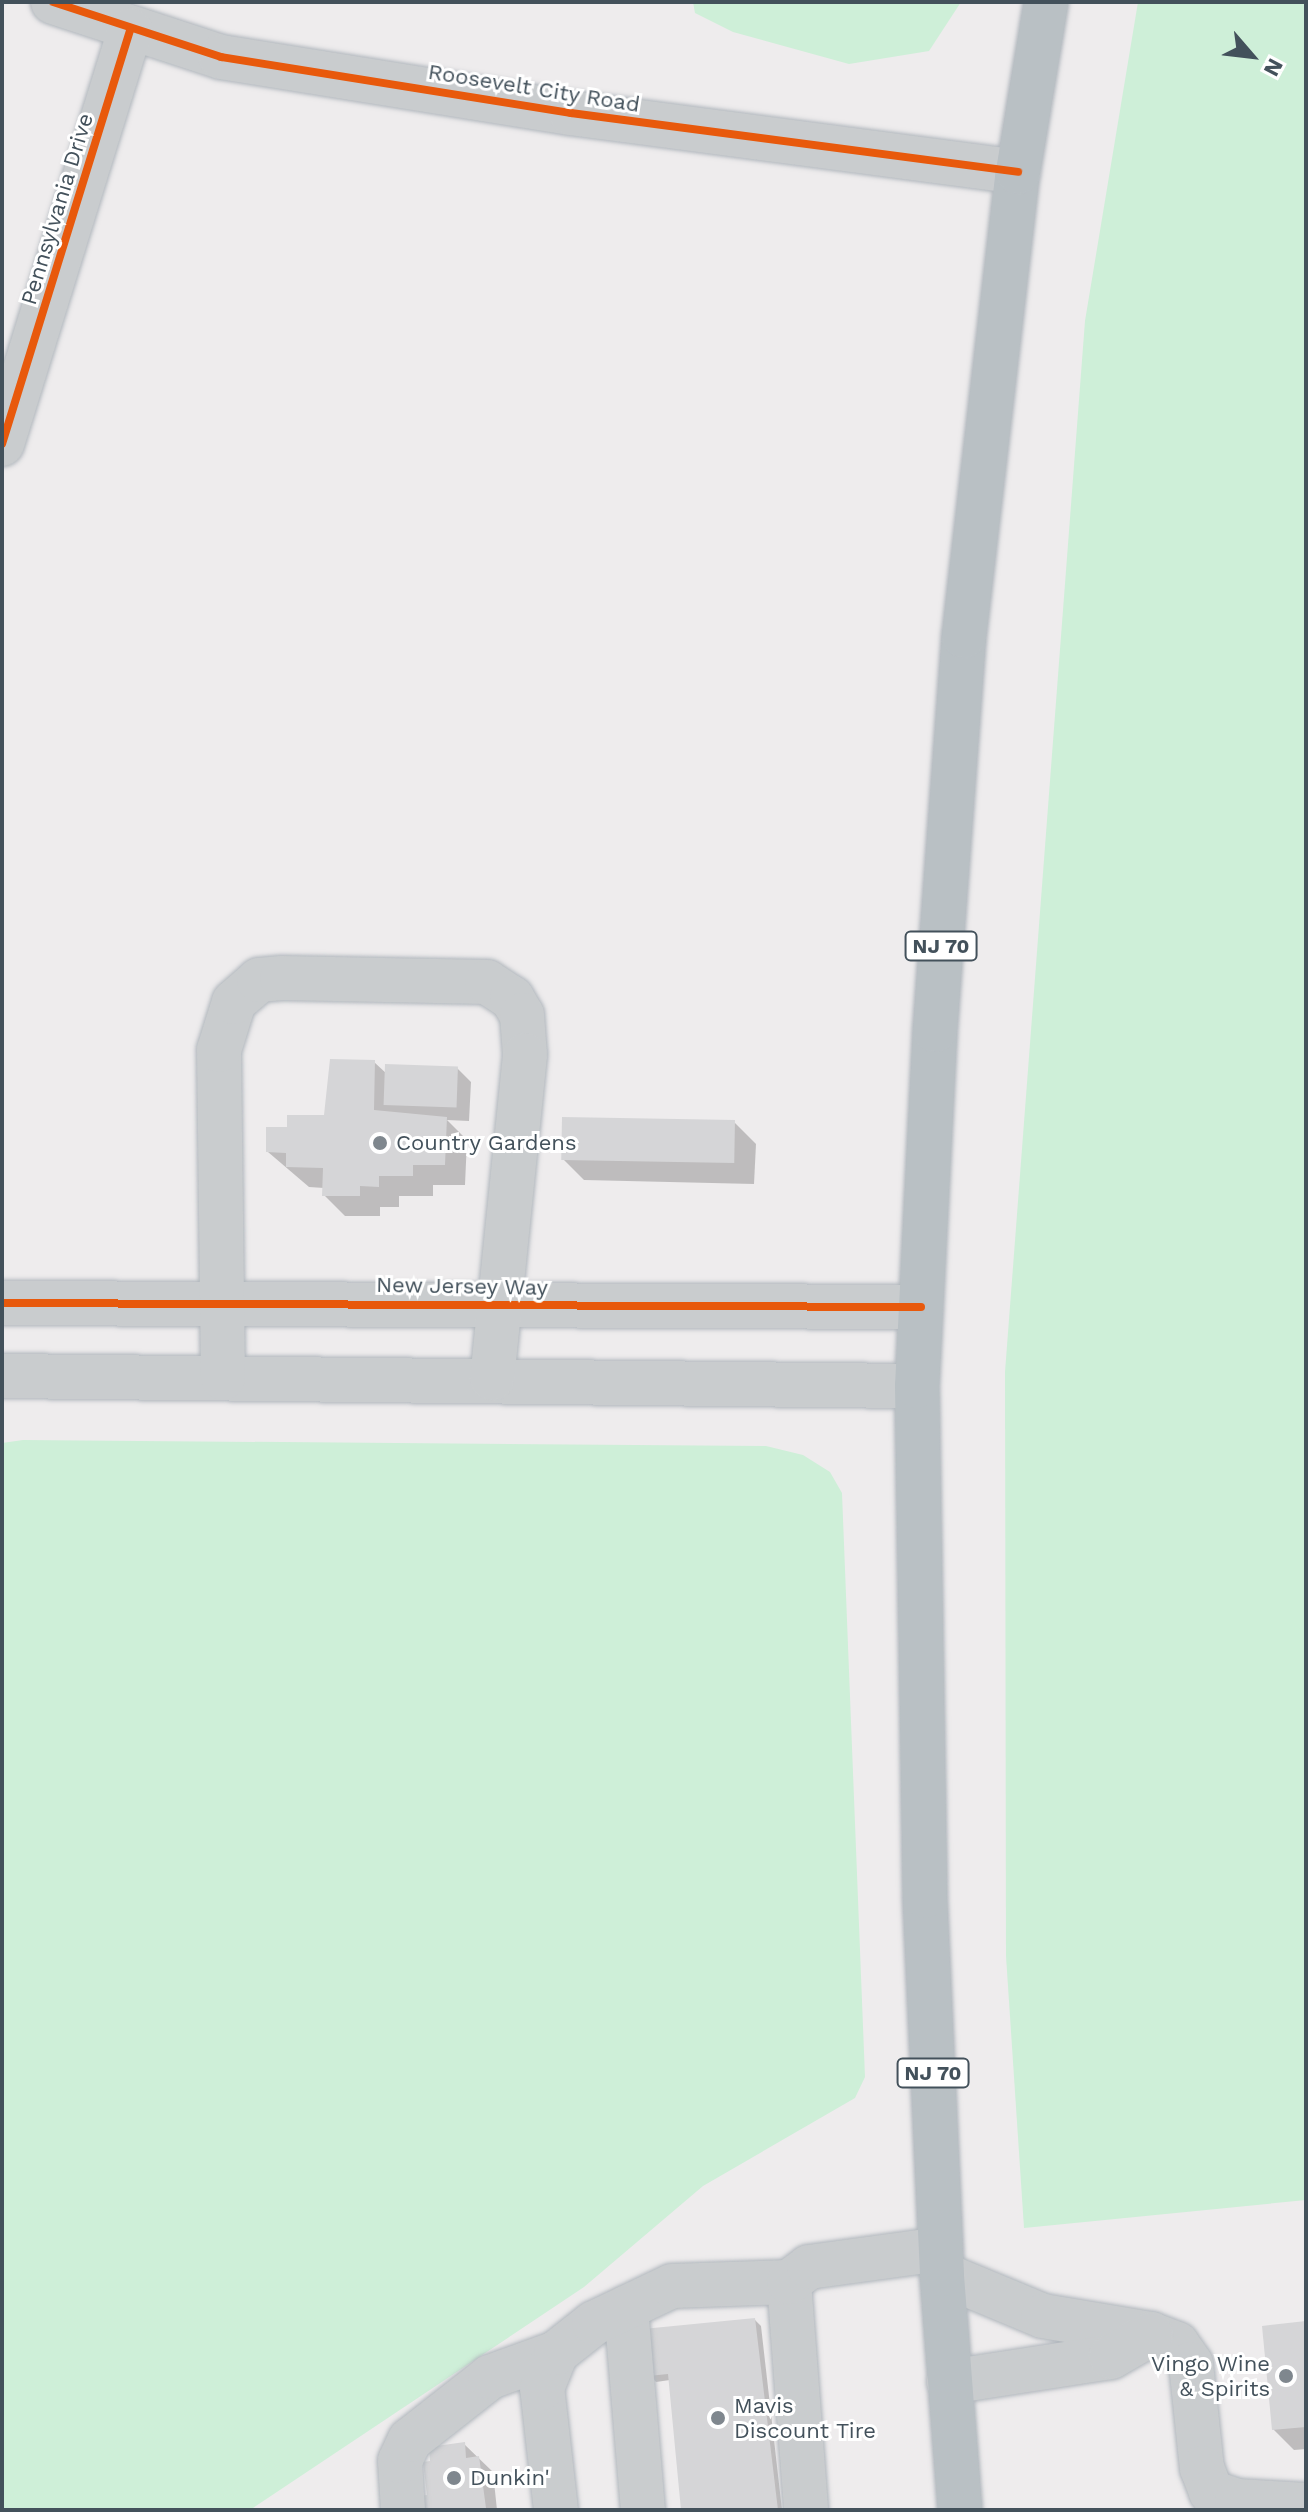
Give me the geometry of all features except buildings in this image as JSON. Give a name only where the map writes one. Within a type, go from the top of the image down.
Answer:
[{"type":"highway","name":"NJ 70","points":[[960,2510],[942,2262],[925,1896],[917,1386],[935,1030],[964,636],[1018,172],[1046,2]]},
{"type":"street","name":"Roosevelt City Road","points":[[53,2],[130,30],[221,57],[540,108],[1018,172]]},
{"type":"street","name":"Pennsylvania Drive","points":[[6,416],[130,30]]},
{"type":"street","points":[[223,1378],[219,1050],[234,1002],[259,980],[282,978],[487,982],[512,998],[522,1015],[525,1055],[492,1378]]},
{"type":"street","name":"New Jersey Way","points":[[2,1303],[921,1307]]},
{"type":"street","points":[[2,1376],[492,1378],[917,1386]]},
{"type":"street","points":[[403,2510],[400,2461],[410,2440],[490,2377],[556,2353],[594,2323],[672,2286],[789,2282],[809,2267],[942,2262],[1043,2316],[1151,2334],[1188,2353],[1202,2468],[1211,2492],[1237,2501],[1306,2505]]},
{"type":"street","points":[[789,2282],[806,2510]]},
{"type":"street","points":[[626,2308],[643,2510]]},
{"type":"street","points":[[949,2382],[1111,2357],[1151,2334]]},
{"type":"street","points":[[556,2353],[542,2388],[556,2510]]},
{"type":"green space","points":[[693,2],[961,2],[929,51],[849,64],[733,32],[695,13]]},
{"type":"green space","points":[[1138,2],[1306,2],[1306,2200],[1024,2228],[1006,1956],[1005,1372],[1085,321]]},
{"type":"green space","points":[[23,1440],[766,1446],[803,1455],[830,1472],[842,1493],[865,2077],[855,2098],[703,2186],[584,2287],[250,2510],[2,2510],[2,1443]]},
{"type":"cycle path","points":[[53,2],[221,57],[571,113],[1018,172]]},
{"type":"cycle path","points":[[2,444],[130,30]]},
{"type":"cycle path","points":[[2,1303],[921,1307]]},
{"type":"place","name":"Country Gardens","points":[[380,1143]]},
{"type":"place","name":"Vingo Wine & Spirits","points":[[1286,2376]]},
{"type":"place","name":"Mavis Discount Tire","points":[[718,2418]]},
{"type":"place","name":"Dunkin'","points":[[454,2478]]}]
